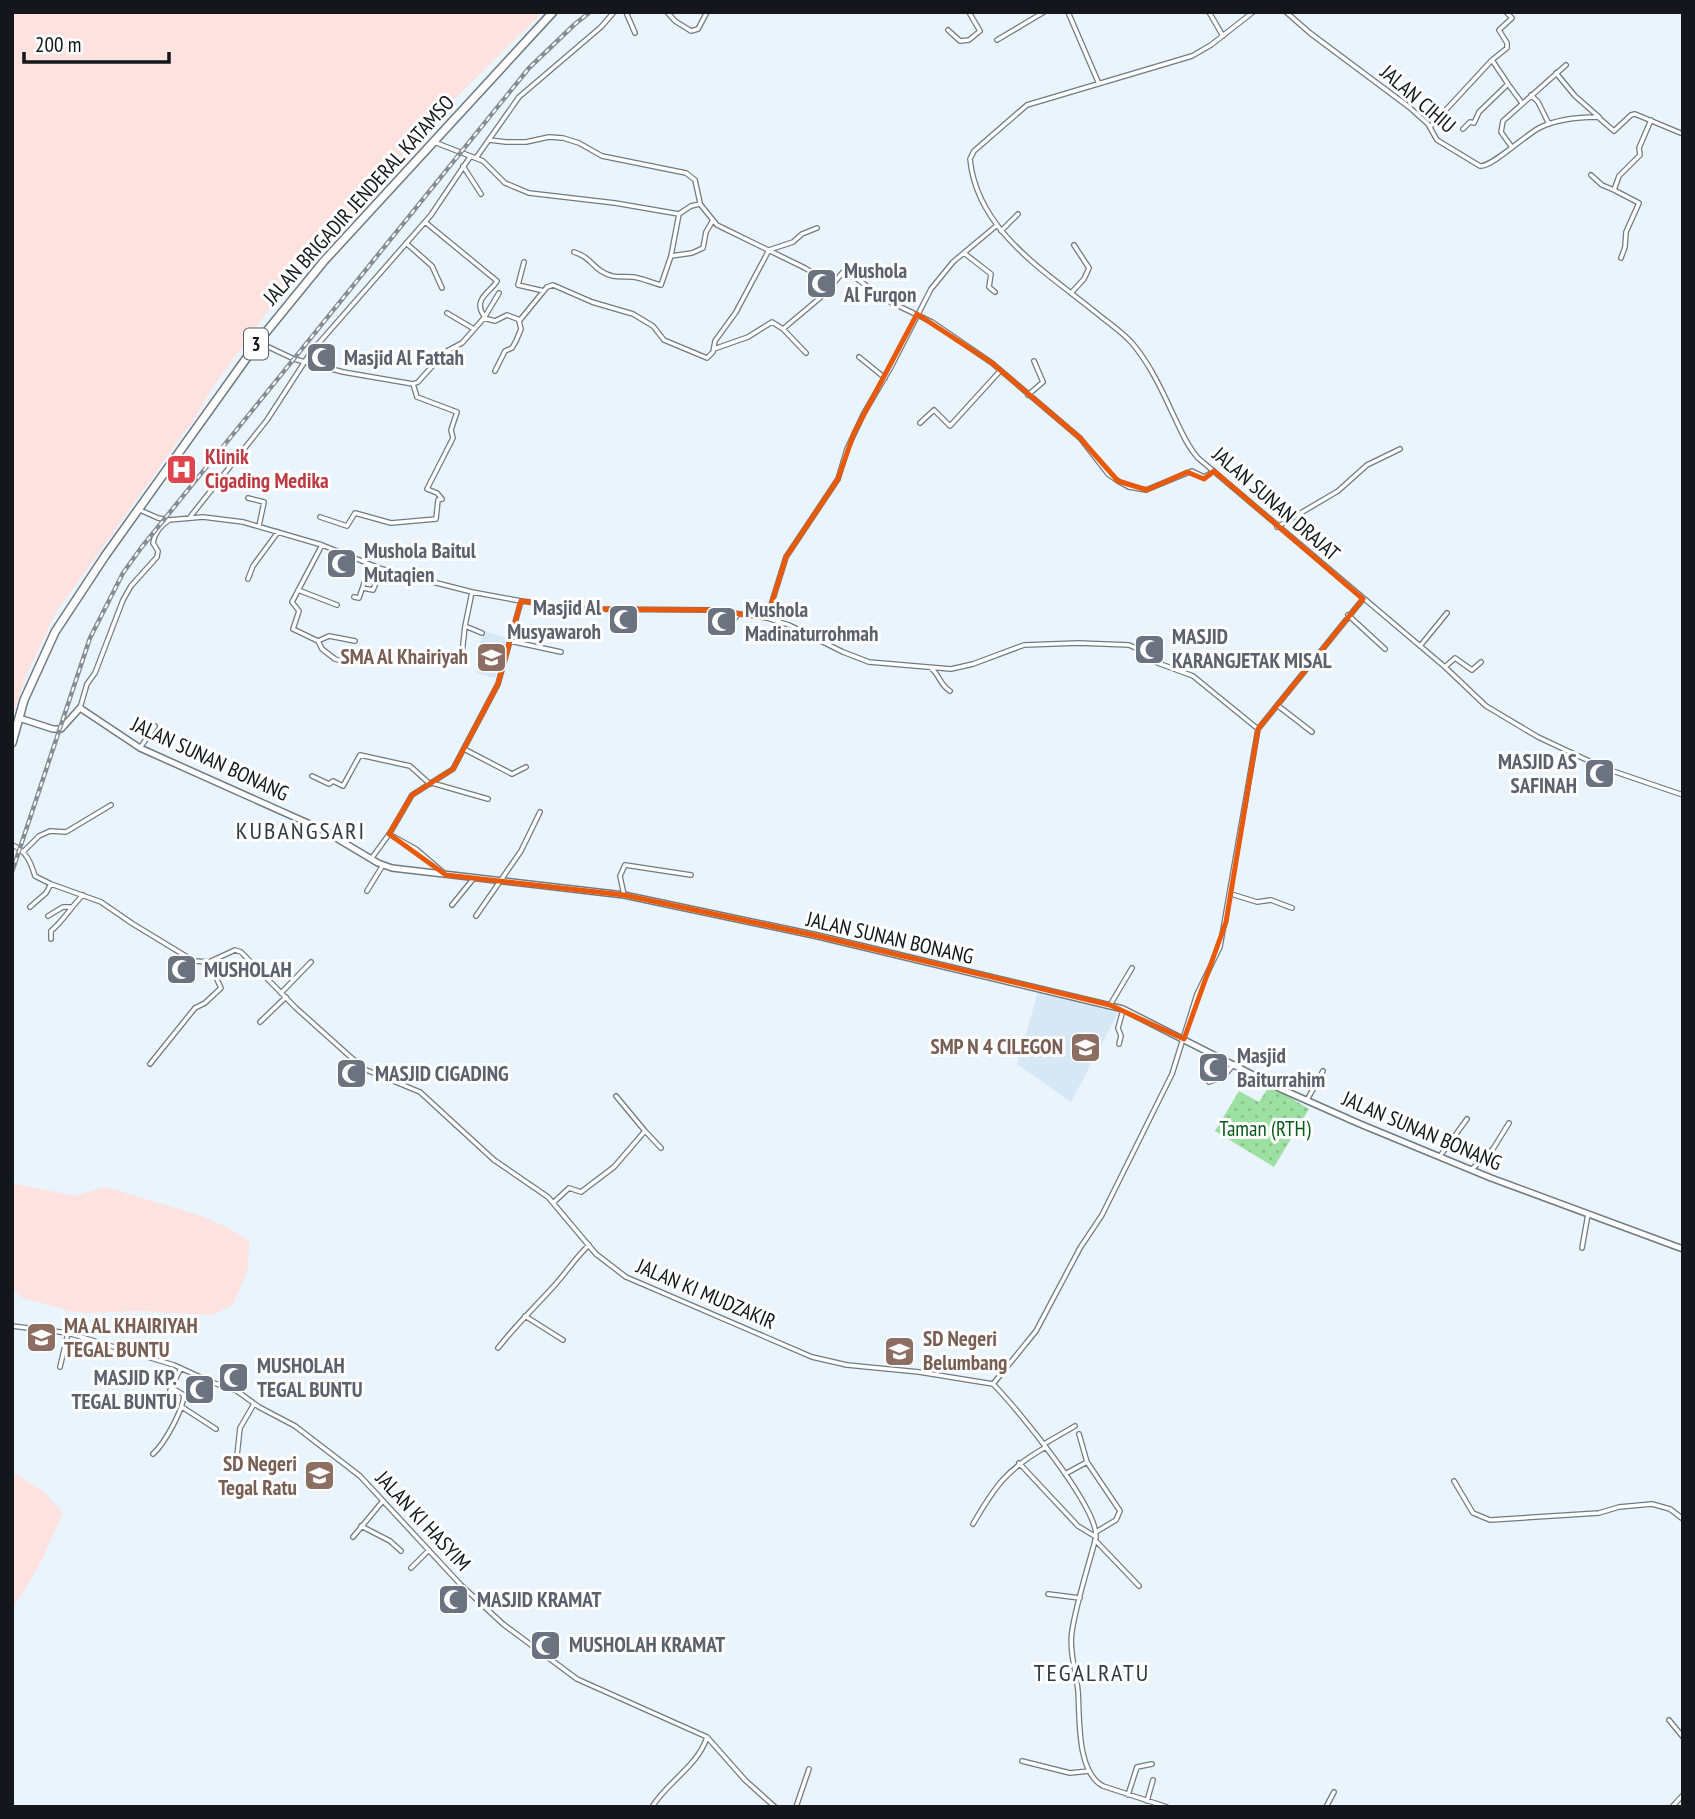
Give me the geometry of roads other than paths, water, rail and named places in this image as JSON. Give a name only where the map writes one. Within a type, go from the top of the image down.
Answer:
[{"type":"highway","name":"JALAN BRIGADIR JENDERAL KATAMSO","points":[[12,743],[33,678],[55,632],[105,556],[258,342],[324,261],[553,12]]},
{"type":"street","points":[[476,158],[525,90],[601,27],[614,12]]},
{"type":"street","points":[[626,12],[635,33]]},
{"type":"street","points":[[667,12],[691,31],[698,29],[708,12]]},
{"type":"street","points":[[997,40],[1044,12]]},
{"type":"street","points":[[1068,12],[1100,85]]},
{"type":"street","points":[[1209,12],[1223,36]]},
{"type":"street","name":"JALAN SUNAN DRAJAT","points":[[1253,12],[1223,36],[1192,55],[1021,108],[972,154],[971,164],[983,203],[1001,231],[1047,274],[1131,343],[1162,390],[1189,448],[1278,527],[1445,667],[1486,706],[1538,737],[1604,768],[1683,795]]},
{"type":"street","name":"JALAN CIHIU","points":[[1286,12],[1402,101],[1430,127],[1437,140],[1483,166],[1492,163],[1511,146],[1549,124],[1576,118],[1600,118],[1614,131],[1632,114],[1651,120]]},
{"type":"street","points":[[1430,127],[1508,46],[1499,30],[1512,18],[1506,12]]},
{"type":"street","points":[[948,30],[960,41],[969,40],[980,31],[970,13]]},
{"type":"street","points":[[1492,60],[1522,103]]},
{"type":"street","points":[[1511,146],[1501,132],[1501,125],[1566,65]]},
{"type":"street","points":[[1556,73],[1575,96],[1600,118]]},
{"type":"street","points":[[1464,129],[1470,122],[1473,123],[1479,112],[1508,84]]},
{"type":"street","points":[[1531,95],[1538,102],[1549,124]]},
{"type":"street","points":[[1614,190],[1619,176],[1640,155],[1639,148],[1651,120],[1683,134]]},
{"type":"street","points":[[489,140],[526,142],[549,136],[563,138],[602,156],[685,173],[695,180],[699,204],[722,227],[832,285]]},
{"type":"street","points":[[433,142],[486,162],[505,183],[529,192],[679,214],[699,204]]},
{"type":"street","points":[[190,517],[267,420],[304,362],[440,204],[470,157]]},
{"type":"street","points":[[463,166],[481,194]]},
{"type":"street","points":[[1591,175],[1602,185],[1639,203],[1626,232],[1621,258]]},
{"type":"street","points":[[574,252],[589,258],[598,269],[607,274],[621,279],[632,277],[660,285],[671,256],[679,214]]},
{"type":"street","points":[[1001,231],[1018,214]]},
{"type":"street","points":[[671,256],[701,249],[713,220]]},
{"type":"street","points":[[425,222],[498,281],[485,293],[480,303],[480,311],[484,317],[495,321],[504,315],[519,320]]},
{"type":"street","points":[[767,618],[779,572],[786,557],[838,479],[854,432],[917,314],[940,277],[996,226]]},
{"type":"street","points":[[519,320],[547,287],[553,285],[592,302],[632,314],[653,326],[664,340],[707,358],[714,349],[715,341],[736,312],[769,250],[793,242],[817,228]]},
{"type":"street","points":[[406,243],[432,267],[442,288]]},
{"type":"street","points":[[1071,292],[1084,279],[1089,268],[1074,245]]},
{"type":"street","points":[[964,253],[991,274],[989,287],[995,292]]},
{"type":"street","points":[[524,262],[518,285],[544,291]]},
{"type":"street","points":[[783,329],[821,297],[846,271],[884,299],[953,335],[1001,370],[1080,438],[1108,474],[1129,487],[1146,490],[1188,472],[1196,472],[1204,477],[1214,471]]},
{"type":"street","points":[[413,384],[445,352],[462,342],[484,317],[499,293]]},
{"type":"street","points":[[447,313],[474,329]]},
{"type":"street","points":[[495,371],[505,351],[512,348],[516,341],[521,329],[519,320]]},
{"type":"street","points":[[714,349],[748,337],[772,322],[783,329],[806,353]]},
{"type":"street","points":[[258,342],[281,355],[304,362],[413,384]]},
{"type":"street","points":[[859,357],[885,378]]},
{"type":"street","points":[[1028,395],[1043,382],[1034,362]]},
{"type":"street","points":[[920,423],[934,410],[950,426],[1001,370]]},
{"type":"street","points":[[320,517],[347,526],[355,513],[391,523],[437,517],[438,500],[442,499],[437,493],[427,489],[453,438],[451,430],[457,412],[417,397],[413,384]]},
{"type":"street","points":[[1278,527],[1338,491],[1367,466],[1401,449]]},
{"type":"street","points":[[248,498],[264,502],[258,526]]},
{"type":"street","points":[[139,510],[169,520],[190,517],[232,520],[258,526],[322,545],[370,566],[472,592],[521,601],[585,609],[713,610],[767,618],[789,625],[869,662],[951,669],[973,664],[1024,645],[1129,645],[1158,663],[1193,676],[1258,729]]},
{"type":"street","points":[[19,718],[61,729],[80,708],[87,684],[95,673],[123,600],[131,586],[157,557],[154,538],[157,530],[169,520]]},
{"type":"street","points":[[248,579],[253,566],[278,532]]},
{"type":"street","points":[[322,545],[292,603],[299,611],[293,629],[318,641],[326,653],[335,659],[348,663]]},
{"type":"street","points":[[354,597],[359,598],[370,566]]},
{"type":"street","points":[[362,587],[373,590],[382,569]]},
{"type":"street","points":[[298,590],[337,605]]},
{"type":"street","points":[[461,663],[472,592]]},
{"type":"street","points":[[1167,1807],[1099,1784],[1089,1770],[1079,1732],[1078,1692],[1071,1649],[1072,1631],[1096,1536],[1095,1526],[1065,1474],[1045,1446],[993,1384],[1036,1331],[1080,1248],[1102,1215],[1167,1085],[1197,994],[1220,947],[1258,729],[1363,599]]},
{"type":"street","points":[[371,859],[389,834],[407,800],[449,773],[464,749],[498,684],[521,601]]},
{"type":"street","points":[[1420,646],[1447,613]]},
{"type":"street","points":[[713,633],[724,633],[738,614]]},
{"type":"street","points":[[1348,615],[1385,649]]},
{"type":"street","points":[[465,626],[482,633]]},
{"type":"street","points":[[318,641],[329,636],[355,641]]},
{"type":"street","points":[[510,641],[561,652]]},
{"type":"street","points":[[1445,667],[1455,658],[1472,670],[1481,662]]},
{"type":"street","points":[[931,667],[950,691]]},
{"type":"street","points":[[1277,705],[1312,732]]},
{"type":"street","name":"JALAN SUNAN BONANG","points":[[80,708],[140,748],[308,823],[383,865],[404,871],[624,895],[818,936],[1110,1005],[1307,1100],[1471,1170],[1683,1249]]},
{"type":"street","points":[[140,748],[155,726]]},
{"type":"street","points":[[464,749],[512,774],[526,767]]},
{"type":"street","points":[[312,776],[329,784],[333,781],[343,786],[360,755],[410,766],[431,784],[488,799]]},
{"type":"street","points":[[23,852],[39,836],[50,831],[66,832],[111,805]]},
{"type":"street","points":[[476,916],[521,851],[540,812]]},
{"type":"street","points":[[389,834],[416,849],[446,875]]},
{"type":"street","points":[[12,845],[23,852],[35,876],[108,905],[133,924],[194,961],[209,962],[220,990],[195,1008],[149,1064]]},
{"type":"street","points":[[367,891],[383,865]]},
{"type":"street","points":[[624,895],[620,876],[625,865],[691,875]]},
{"type":"street","points":[[452,905],[474,877]]},
{"type":"street","points":[[30,907],[46,893],[51,884]]},
{"type":"street","points":[[1231,894],[1257,902],[1270,900],[1292,908]]},
{"type":"street","points":[[51,939],[51,932],[66,918],[83,895]]},
{"type":"street","points":[[48,916],[63,907],[72,907]]},
{"type":"street","name":"JALAN KI MUDZAKIR","points":[[209,962],[238,950],[364,1069],[419,1092],[494,1160],[532,1184],[553,1203],[606,1262],[626,1277],[812,1357],[847,1365],[919,1372],[993,1384]]},
{"type":"street","points":[[281,993],[311,962]]},
{"type":"street","points":[[1110,1005],[1132,968]]},
{"type":"street","points":[[260,1022],[286,997]]},
{"type":"street","points":[[1119,1044],[1121,1036],[1118,1028],[1123,1009]]},
{"type":"street","points":[[1209,1082],[1223,1077],[1234,1064]]},
{"type":"street","points":[[1307,1100],[1323,1071]]},
{"type":"street","points":[[616,1096],[662,1148]]},
{"type":"street","points":[[1440,1156],[1467,1119]]},
{"type":"street","points":[[1471,1170],[1493,1149],[1509,1123]]},
{"type":"street","points":[[553,1203],[569,1188],[581,1192],[608,1172],[645,1131]]},
{"type":"street","points":[[1582,1248],[1588,1214]]},
{"type":"street","points":[[498,1348],[589,1245]]},
{"type":"street","points":[[525,1316],[563,1340]]},
{"type":"street","name":"JALAN KI HASYIM","points":[[12,1326],[68,1333],[181,1368],[237,1391],[254,1404],[295,1426],[360,1476],[481,1605],[570,1674],[707,1737],[745,1780],[775,1807]]},
{"type":"street","points":[[60,1367],[68,1333]]},
{"type":"street","points":[[153,1454],[160,1447],[182,1406],[184,1395],[174,1389],[170,1390],[181,1368]]},
{"type":"street","points":[[236,1465],[240,1428],[254,1404]]},
{"type":"street","points":[[182,1406],[216,1429]]},
{"type":"street","points":[[973,1524],[995,1488],[1019,1463],[1075,1426]]},
{"type":"street","points":[[1079,1434],[1087,1462],[1121,1511],[1116,1520],[1096,1536]]},
{"type":"street","points":[[1065,1474],[1087,1462]]},
{"type":"street","points":[[1019,1463],[1078,1526],[1096,1536],[1139,1586]]},
{"type":"street","points":[[1454,1481],[1473,1513],[1490,1520],[1599,1513],[1619,1507],[1652,1504],[1670,1509],[1683,1519]]},
{"type":"street","points":[[353,1537],[382,1502]]},
{"type":"street","points":[[361,1526],[390,1541],[401,1551]]},
{"type":"street","points":[[411,1568],[429,1550]]},
{"type":"street","points":[[1048,1594],[1080,1598]]},
{"type":"street","points":[[1669,1720],[1683,1737]]},
{"type":"street","points":[[652,1807],[665,1788],[703,1751],[707,1737]]},
{"type":"street","points":[[1021,1760],[1070,1773],[1089,1770]]},
{"type":"street","points":[[1128,1795],[1137,1767],[1153,1765]]},
{"type":"street","points":[[796,1807],[809,1769]]},
{"type":"street","points":[[1147,1801],[1153,1780]]},
{"type":"street","points":[[1326,1807],[1334,1792]]},
{"type":"street","points":[[1672,1807],[1683,1795]]},
{"type":"railway","points":[[12,872],[90,638],[123,573],[529,68],[590,12]]},
{"type":"place","name":"Mushola Al Furqon","points":[[821,283]]},
{"type":"place","name":"Masjid Al Fattah","points":[[321,358]]},
{"type":"place","name":"Klinik Cigading Medika","points":[[182,469]]},
{"type":"place","name":"Mushola Baitul Mutaqien","points":[[341,563]]},
{"type":"place","name":"Masjid Al Musyawaroh","points":[[624,620]]},
{"type":"place","name":"Mushola Madinaturrohmah","points":[[722,622]]},
{"type":"place","name":"MASJID KARANGJETAK MISAL","points":[[1149,649]]},
{"type":"place","name":"SMA Al Khairiyah","points":[[491,657]]},
{"type":"place","name":"MASJID AS SAFINAH","points":[[1600,774]]},
{"type":"place","name":"MUSHOLAH","points":[[181,970]]},
{"type":"place","name":"SMP N 4 CILEGON","points":[[1086,1047]]},
{"type":"place","name":"Masjid Baiturrahim","points":[[1214,1068]]},
{"type":"place","name":"MASJID CIGADING","points":[[352,1074]]},
{"type":"place","name":"MA AL KHAIRIYAH TEGAL BUNTU","points":[[41,1338]]},
{"type":"place","name":"SD Negeri Belumbang","points":[[900,1351]]},
{"type":"place","name":"MUSHOLAH TEGAL BUNTU","points":[[234,1378]]},
{"type":"place","name":"MASJID KP. TEGAL BUNTU","points":[[200,1390]]},
{"type":"place","name":"SD Negeri Tegal Ratu","points":[[320,1476]]},
{"type":"place","name":"MASJID KRAMAT","points":[[454,1600]]},
{"type":"place","name":"MUSHOLAH KRAMAT","points":[[546,1645]]},
{"type":"district","name":"KUBANGSARI","points":[[301,831]]},
{"type":"district","name":"TEGALRATU","points":[[1092,1673]]},
{"type":"park label","name":"Taman (RTH)","points":[[1265,1129]]}]
